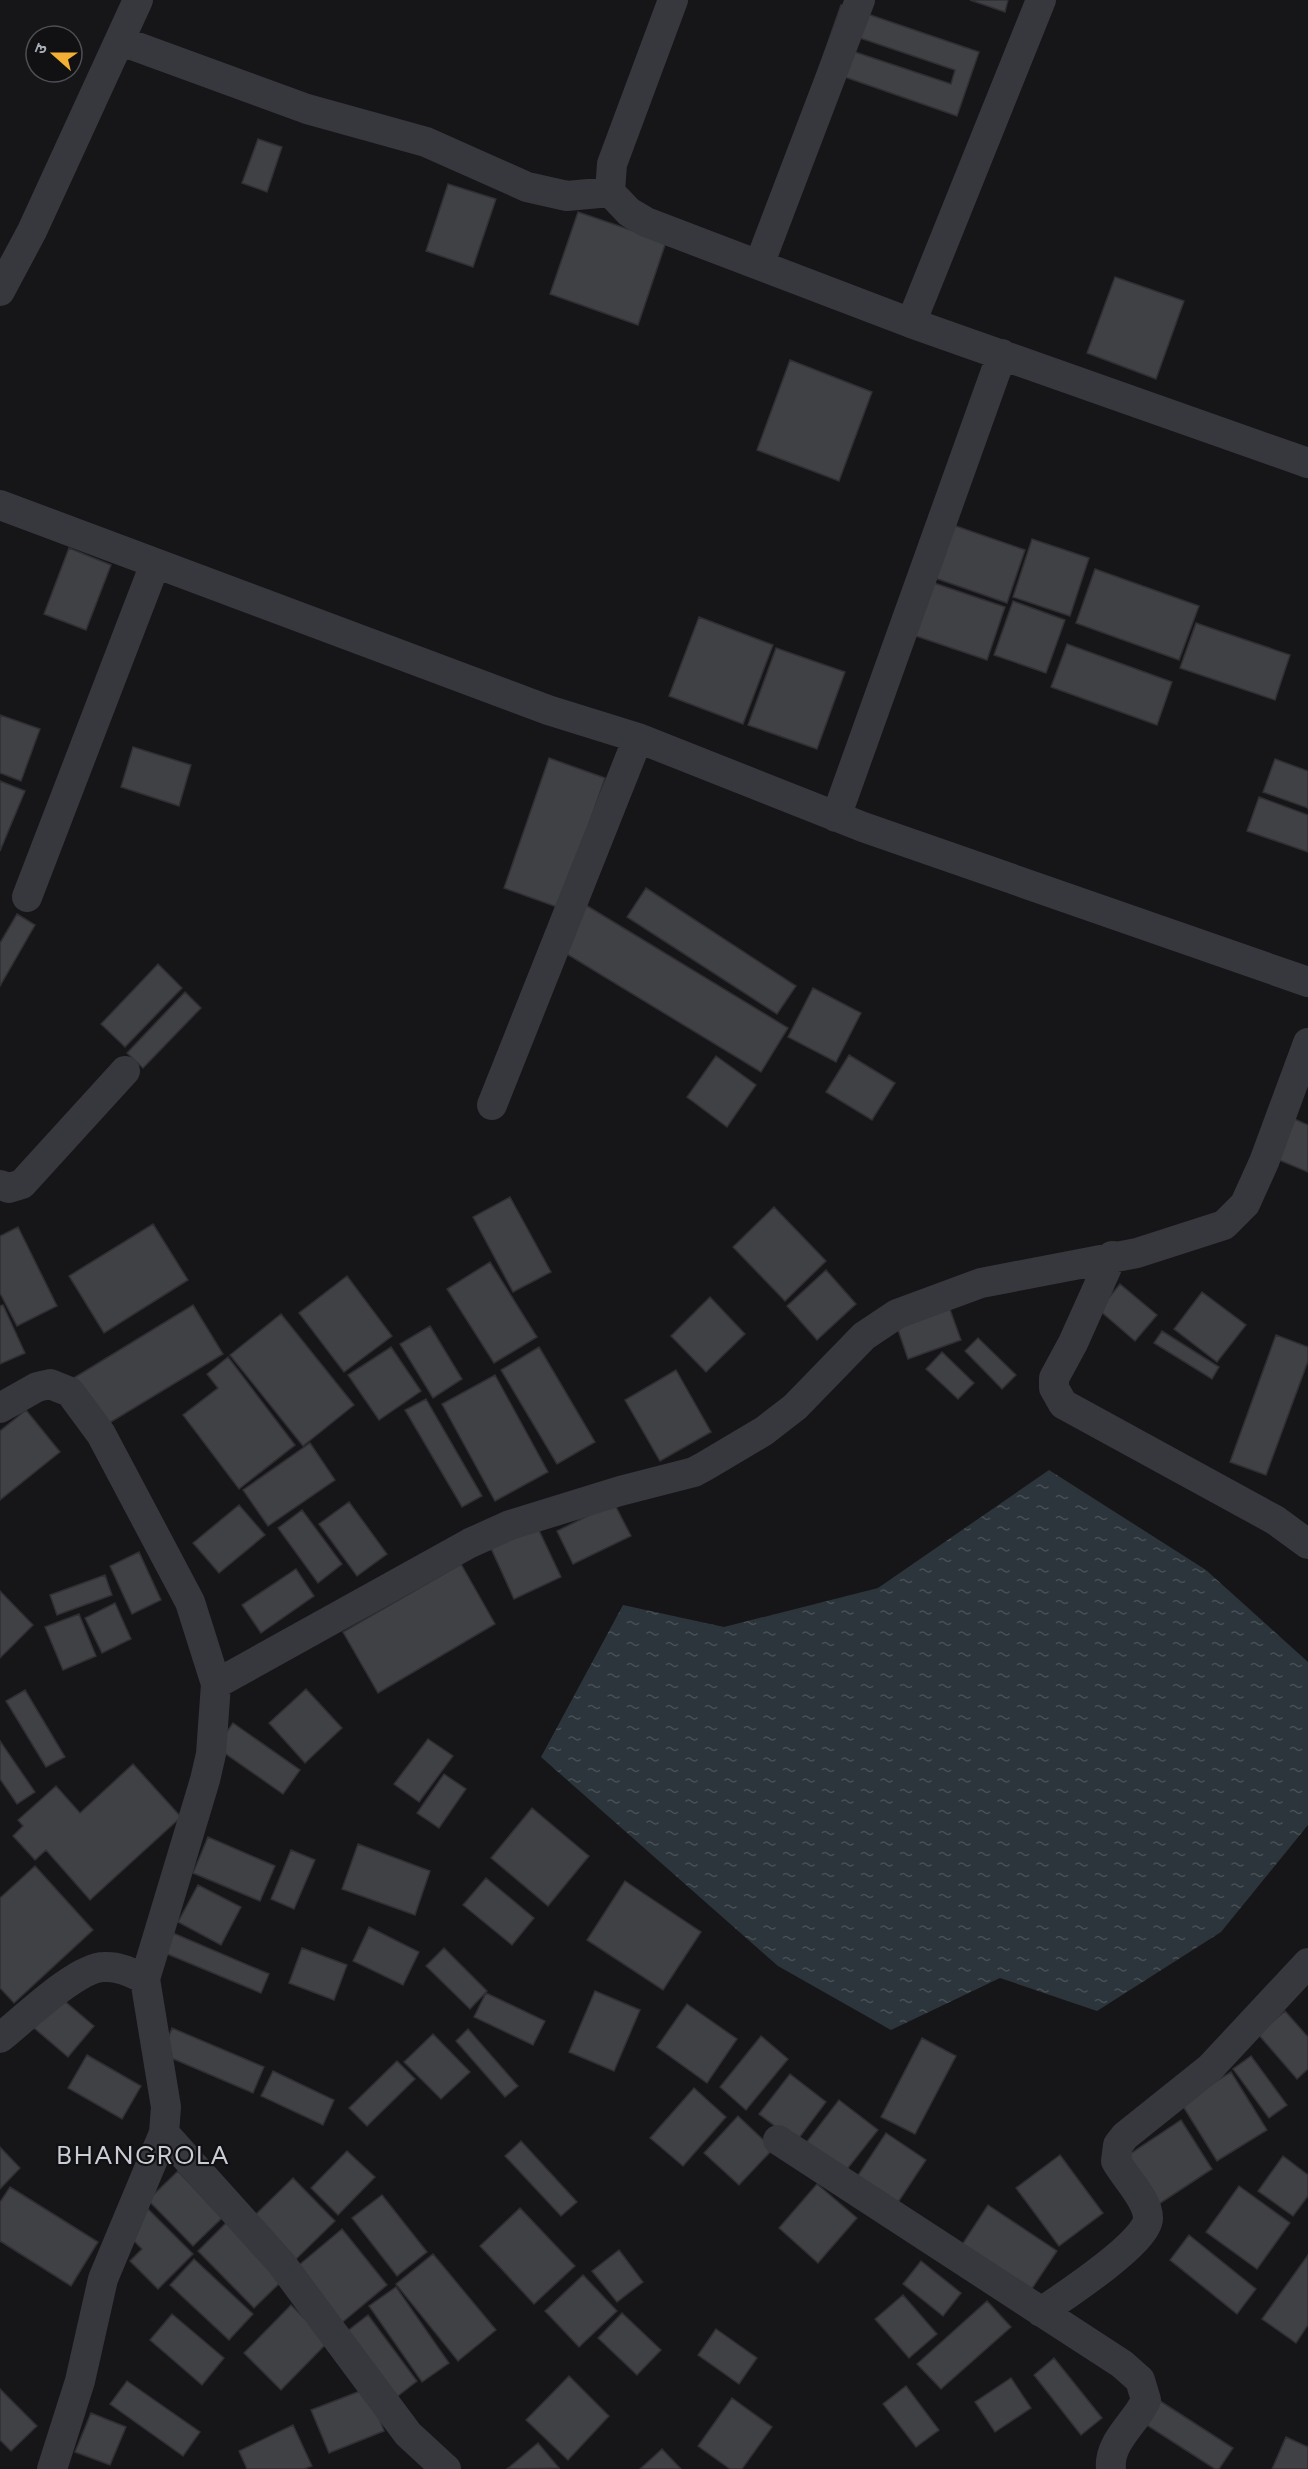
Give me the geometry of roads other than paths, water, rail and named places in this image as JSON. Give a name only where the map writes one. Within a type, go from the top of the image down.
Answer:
[{"type":"street","points":[[0,291],[32,231],[138,0]]},
{"type":"street","points":[[673,0],[612,164],[610,192],[629,212],[646,222],[911,323],[1308,463]]},
{"type":"street","points":[[759,265],[860,0]]},
{"type":"street","points":[[911,323],[1041,0]]},
{"type":"street","points":[[121,41],[307,109],[426,142],[527,187],[567,196],[610,192]]},
{"type":"street","points":[[836,816],[1002,354]]},
{"type":"street","points":[[0,505],[548,710],[638,738],[836,816],[1308,982]]},
{"type":"street","points":[[27,897],[155,564]]},
{"type":"street","points":[[492,1105],[638,738]]},
{"type":"street","points":[[216,1684],[470,1544],[510,1525],[620,1491],[694,1472],[764,1431],[795,1407],[864,1336],[897,1314],[981,1283],[1137,1253],[1224,1225],[1245,1204],[1264,1162],[1308,1043]]},
{"type":"street","points":[[0,1185],[9,1188],[22,1184],[125,1071]]},
{"type":"street","points":[[1112,1256],[1054,1378],[1057,1396],[1063,1404],[1275,1520],[1308,1544]]},
{"type":"street","points":[[0,1408],[37,1387],[50,1383],[74,1397],[101,1434],[118,1464],[190,1602],[216,1684],[211,1754],[205,1780],[145,1979],[166,2107],[164,2133],[103,2280],[80,2381],[52,2469]]},
{"type":"street","points":[[1041,2312],[1108,2264],[1138,2238],[1146,2226],[1148,2216],[1145,2206],[1116,2162],[1118,2145],[1125,2136],[1210,2068],[1308,1963]]},
{"type":"street","points":[[0,2038],[77,1976],[93,1968],[119,1969],[145,1979]]},
{"type":"street","points":[[164,2133],[281,2264],[408,2434],[446,2469]]},
{"type":"street","points":[[778,2140],[1122,2364],[1140,2380],[1145,2389],[1146,2400],[1118,2442],[1110,2462],[1111,2469]]},
{"type":"water","points":[[1049,1470],[1206,1570],[1308,1662],[1308,1825],[1221,1932],[1097,2011],[1000,1978],[891,2030],[778,1966],[541,1757],[623,1605],[724,1627],[878,1588]]},
{"type":"district","name":"BHANGROLA","points":[[143,2155]]}]
